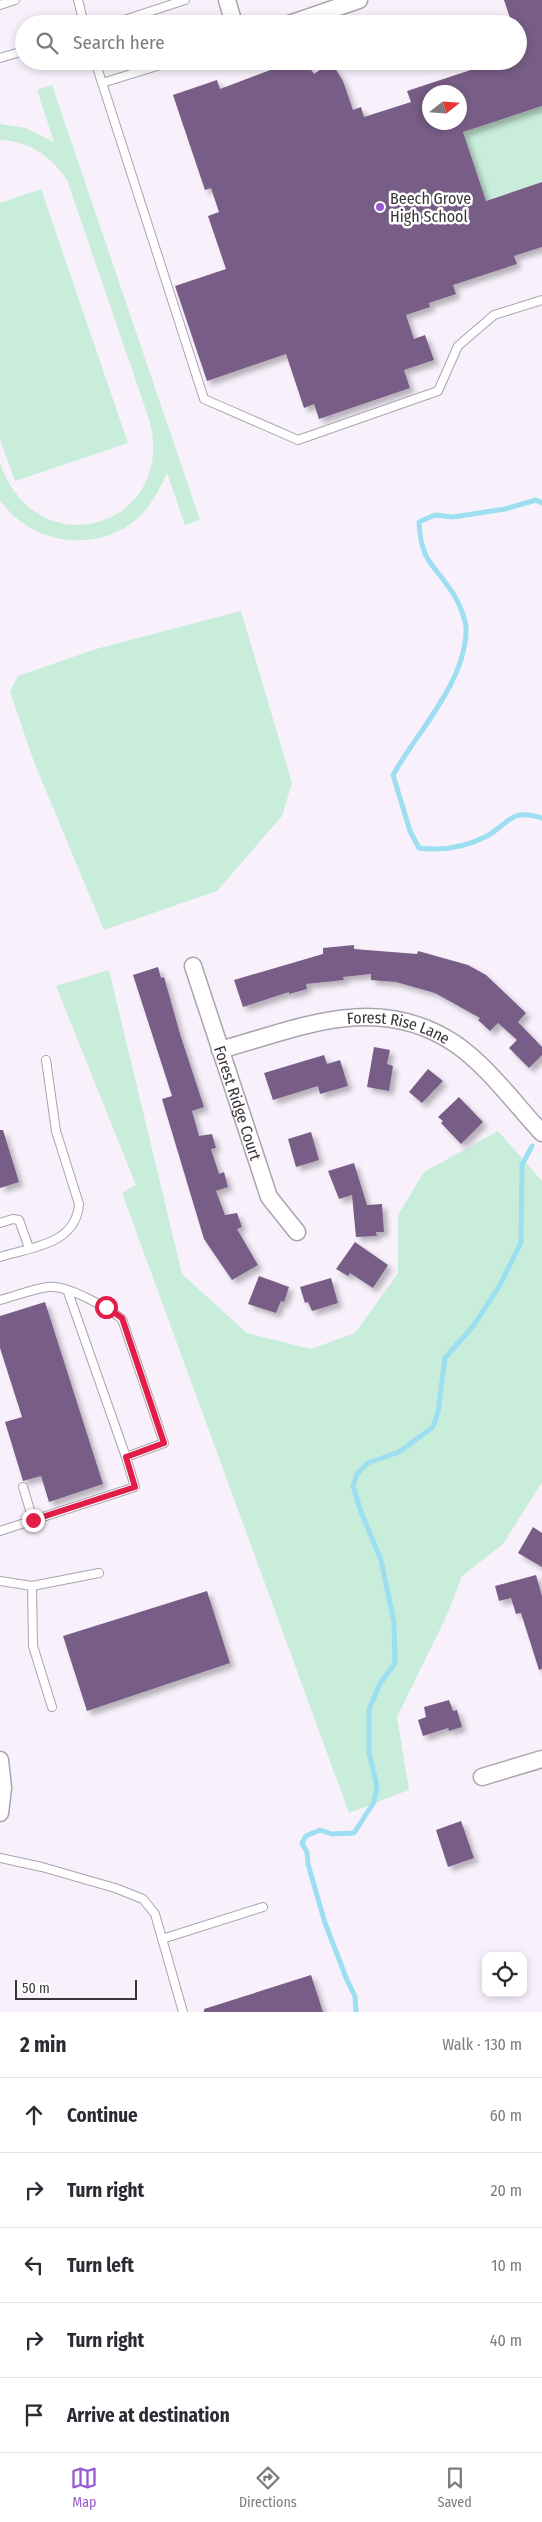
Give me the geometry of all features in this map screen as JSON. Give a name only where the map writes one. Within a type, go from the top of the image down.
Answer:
[{"type":"street","points":[[227,0],[231,15]]},
{"type":"street","points":[[315,15],[359,0]]},
{"type":"street","name":"Forest Ridge Court","points":[[193,966],[269,1197],[296,1232]]},
{"type":"street","name":"Forest Rise Lane","points":[[220,1050],[321,1022],[348,1017],[377,1016],[401,1020],[425,1028],[454,1044],[479,1065],[542,1133]]},
{"type":"street","points":[[482,1777],[542,1759]]},
{"type":"street","points":[[0,1760],[3,1788],[0,1814]]},
{"type":"lane","points":[[0,5],[15,0]]},
{"type":"lane","points":[[78,0],[82,15]]},
{"type":"lane","points":[[139,15],[185,0]]},
{"type":"lane","points":[[0,58],[15,54]]},
{"type":"lane","points":[[98,70],[204,399],[298,440],[438,391],[458,346],[494,315],[542,300]]},
{"type":"lane","points":[[102,83],[144,70]]},
{"type":"lane","points":[[0,1257],[62,1237],[68,1232],[78,1214],[79,1204],[56,1131],[46,1060]]},
{"type":"lane","points":[[0,1223],[13,1219],[20,1220],[29,1248]]},
{"type":"lane","points":[[0,1300],[48,1287],[68,1292],[106,1307],[122,1318],[164,1443],[126,1457]]},
{"type":"lane","points":[[0,1531],[135,1487],[68,1292]]},
{"type":"lane","points":[[23,1487],[33,1520]]},
{"type":"lane","points":[[0,1581],[32,1586],[99,1573]]},
{"type":"lane","points":[[32,1586],[33,1646],[52,1707]]},
{"type":"lane","points":[[0,1858],[42,1867],[115,1888],[143,1899],[155,1914],[183,2012]]},
{"type":"lane","points":[[162,1939],[263,1907]]},
{"type":"green space","points":[[52,85],[200,520],[185,525],[167,473],[154,498],[136,520],[119,531],[101,537],[82,540],[45,535],[13,515],[0,500],[0,463],[18,496],[42,516],[70,525],[98,522],[123,510],[143,488],[152,459],[150,422],[67,180],[54,164],[38,151],[20,143],[0,140],[0,124],[26,128],[54,142],[37,90]]},
{"type":"green space","points":[[542,106],[542,182],[486,201],[463,132]]},
{"type":"green space","points":[[41,189],[128,443],[15,481],[0,439],[0,203]]},
{"type":"green space","points":[[241,611],[292,783],[282,816],[217,891],[104,930],[34,762],[10,692],[18,676],[96,649]]},
{"type":"green space","points":[[109,970],[182,1274],[247,1333],[311,1349],[355,1333],[398,1273],[398,1215],[424,1172],[498,1131],[542,1181],[542,1482],[503,1544],[462,1576],[447,1615],[397,1717],[409,1790],[349,1813],[122,1193],[136,1185],[56,986]]},
{"type":"building","name":"Beech Grove High School","points":[[504,0],[542,0],[542,106],[463,132],[486,201],[542,182],[542,247],[514,256],[517,264],[453,285],[456,294],[429,303],[430,307],[406,315],[414,339],[425,335],[434,360],[404,370],[410,388],[319,419],[314,404],[304,408],[286,354],[207,381],[175,286],[226,269],[208,216],[219,212],[211,188],[205,190],[173,95],[217,80],[220,89],[270,70],[311,70],[314,74],[320,70],[336,70],[343,81],[353,110],[361,107],[364,117],[411,102],[407,91],[422,86],[422,130],[467,130],[467,85],[425,85],[471,70],[527,70],[527,15],[509,15]]},
{"type":"building","points":[[354,945],[354,949],[417,954],[418,951],[468,965],[486,975],[526,1013],[518,1022],[542,1047],[542,1055],[529,1068],[509,1048],[517,1040],[498,1023],[490,1031],[478,1020],[480,1018],[435,993],[396,982],[371,980],[371,974],[343,977],[344,980],[306,984],[307,989],[289,994],[289,992],[243,1007],[234,980],[323,954],[323,948]]},
{"type":"building","points":[[158,967],[161,978],[164,977],[204,1107],[192,1111],[199,1136],[212,1134],[216,1148],[211,1149],[219,1174],[224,1172],[228,1187],[216,1191],[225,1215],[237,1213],[242,1227],[237,1229],[258,1265],[232,1280],[204,1239],[162,1099],[172,1096],[133,975]]},
{"type":"building","points":[[374,1047],[390,1050],[387,1064],[393,1066],[389,1091],[367,1087]]},
{"type":"building","points":[[324,1055],[327,1064],[340,1060],[348,1086],[320,1094],[318,1086],[273,1100],[264,1073]]},
{"type":"building","points":[[428,1069],[443,1081],[422,1103],[409,1092]]},
{"type":"building","points":[[459,1097],[483,1122],[461,1144],[441,1123],[443,1121],[438,1117]]},
{"type":"building","points":[[0,1130],[3,1130],[19,1182],[0,1188]]},
{"type":"building","points":[[311,1132],[319,1160],[296,1167],[288,1139]]},
{"type":"building","points":[[354,1163],[367,1205],[382,1204],[384,1232],[376,1232],[377,1236],[356,1237],[352,1195],[339,1199],[328,1171]]},
{"type":"building","points":[[355,1242],[388,1265],[373,1288],[350,1273],[348,1276],[336,1269]]},
{"type":"building","points":[[259,1276],[289,1287],[284,1302],[281,1301],[276,1313],[248,1304]]},
{"type":"building","points":[[331,1278],[338,1303],[312,1311],[308,1302],[305,1303],[300,1287]]},
{"type":"building","points":[[45,1302],[103,1484],[49,1502],[41,1476],[23,1481],[5,1422],[22,1417],[0,1348],[0,1316]]},
{"type":"building","points":[[533,1527],[542,1533],[542,1567],[518,1553]]},
{"type":"building","points":[[536,1575],[542,1596],[542,1669],[539,1670],[521,1613],[516,1614],[511,1598],[499,1601],[495,1586]]},
{"type":"building","points":[[207,1591],[230,1663],[87,1711],[63,1636]]},
{"type":"building","points":[[449,1700],[453,1711],[457,1710],[462,1727],[449,1731],[448,1728],[423,1736],[418,1720],[426,1717],[424,1707]]},
{"type":"building","points":[[461,1821],[474,1858],[448,1867],[436,1830]]},
{"type":"building","points":[[311,1975],[323,2012],[204,2012],[204,2009]]},
{"type":"waterway","points":[[542,503],[536,500],[505,509],[453,517],[435,515],[419,522],[420,536],[426,555],[456,598],[464,618],[466,631],[464,650],[449,688],[393,775],[410,831],[419,848],[445,848],[471,843],[487,836],[517,816],[531,815],[542,818]]},
{"type":"waterway","points":[[356,2012],[355,1996],[325,1923],[308,1864],[307,1852],[302,1843],[306,1836],[320,1830],[332,1834],[354,1833],[374,1802],[377,1786],[369,1753],[369,1709],[380,1684],[395,1663],[394,1622],[381,1560],[361,1512],[353,1486],[357,1474],[368,1463],[399,1452],[433,1427],[438,1412],[445,1358],[474,1325],[500,1285],[521,1243],[522,1165],[532,1146]]},
{"type":"place","name":"Beech Grove High School","points":[[380,207]]},
{"type":"route","points":[[33,1520],[135,1487],[126,1457],[164,1443],[122,1318],[106,1307]]}]
